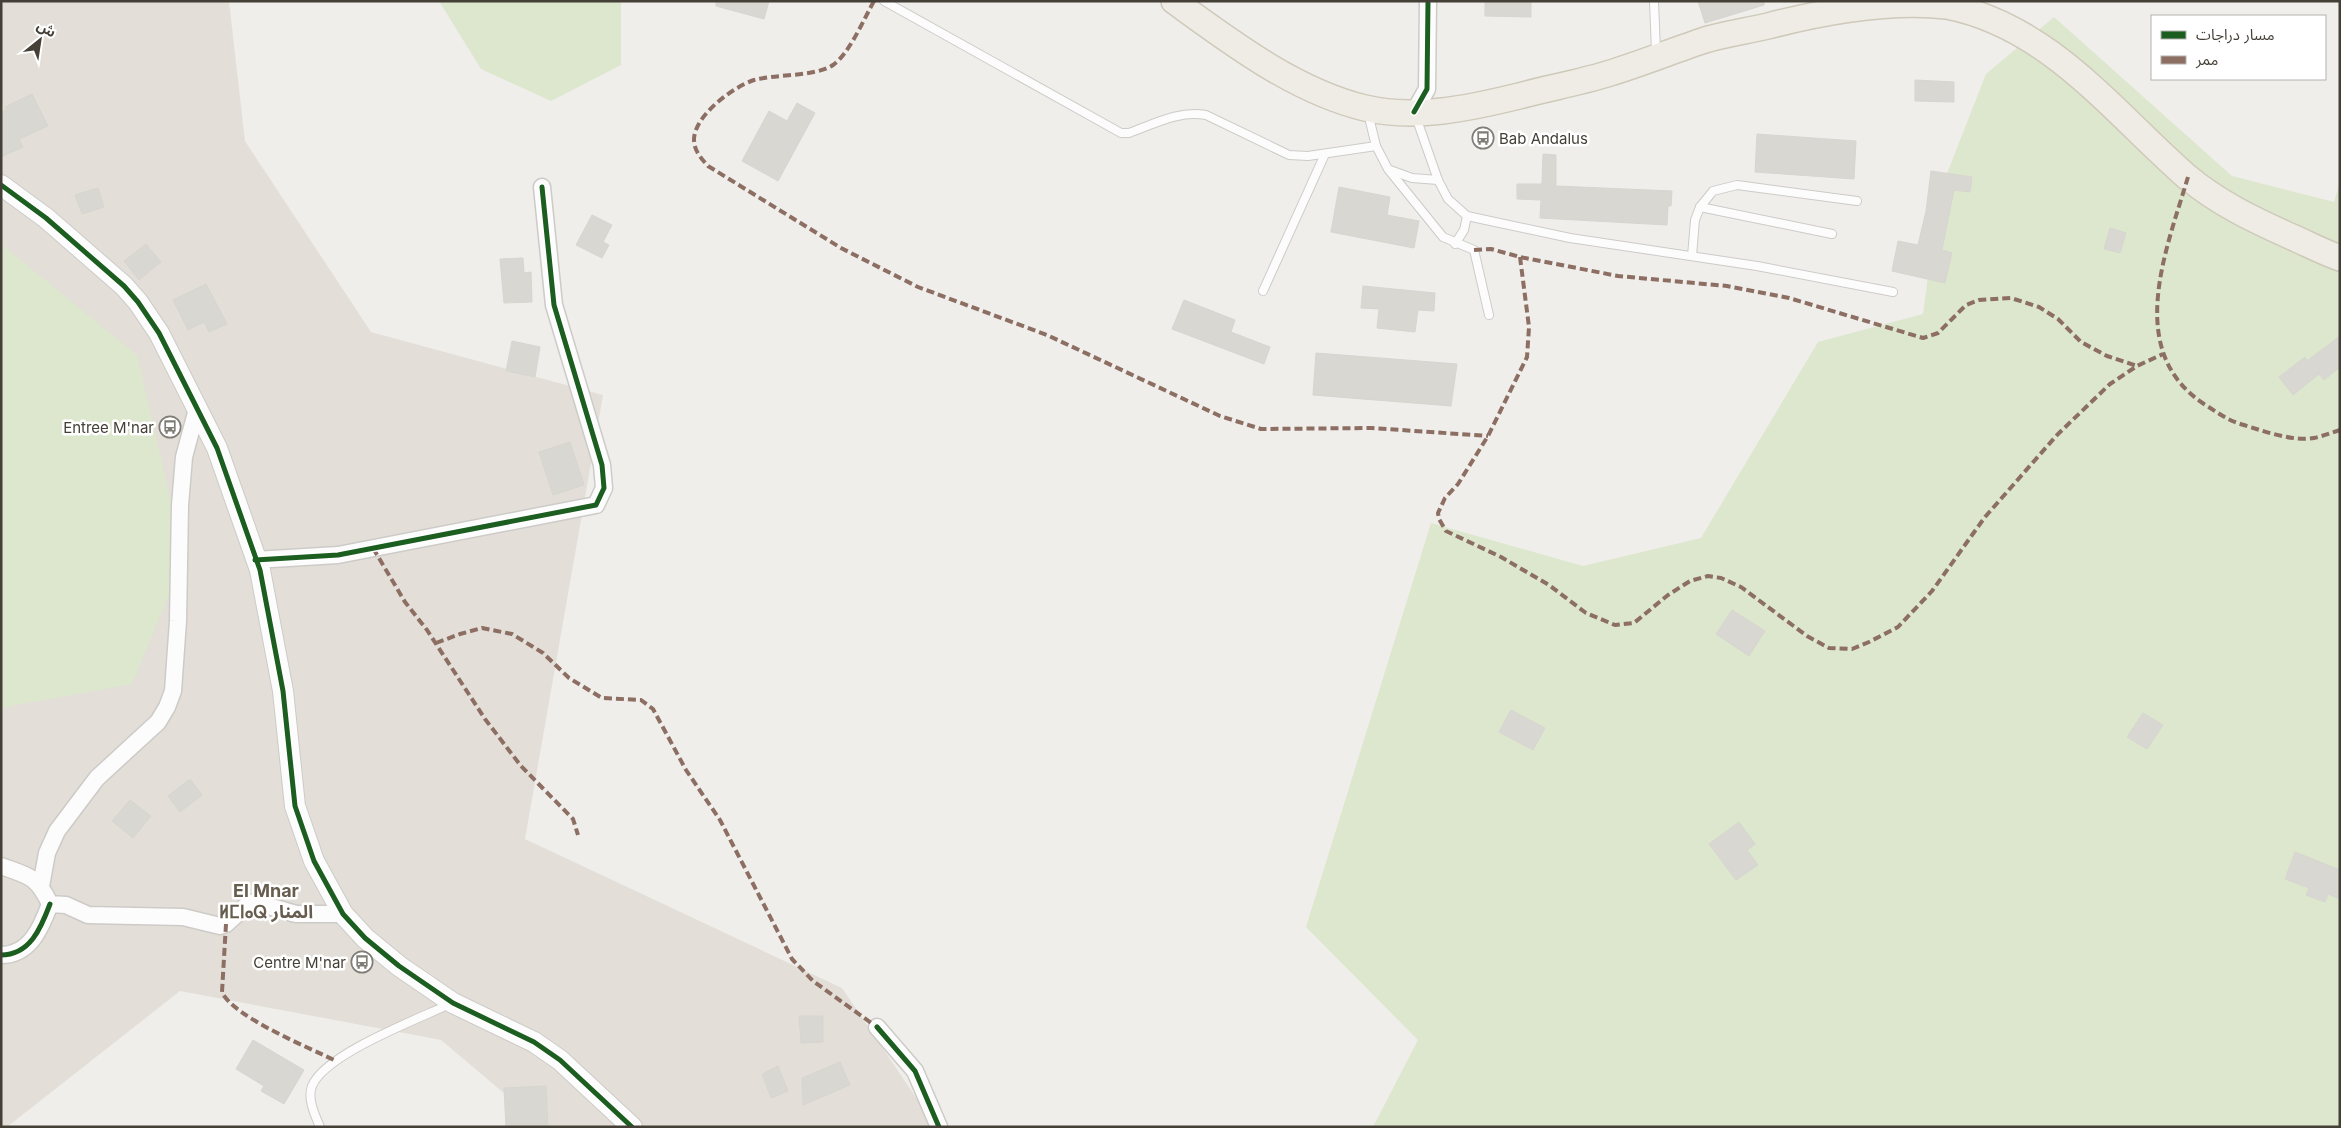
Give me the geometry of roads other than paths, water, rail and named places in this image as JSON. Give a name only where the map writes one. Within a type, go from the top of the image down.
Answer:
[{"type":"main road","points":[[1174,1],[1288,77],[1333,97],[1368,109],[1414,112],[1462,110],[1604,75],[1709,39],[1810,15],[1897,3],[1945,6],[1984,15],[2014,29],[2052,53],[2078,74],[2181,171],[2209,193],[2257,222],[2340,258]]},
{"type":"street","points":[[1414,112],[1427,89],[1428,1]]},
{"type":"street","points":[[1,185],[46,218],[124,286],[138,302],[159,333],[217,448],[260,570],[283,691],[295,806],[314,861],[343,914],[364,938],[399,966],[453,1003],[534,1042],[560,1060],[632,1127]]},
{"type":"street","points":[[255,560],[338,555],[596,505],[604,488],[602,465],[554,305],[542,187]]},
{"type":"street","points":[[41,886],[47,853],[57,830],[67,815],[97,778],[158,722],[168,707],[174,691],[180,505],[184,457],[197,409]]},
{"type":"street","points":[[1,866],[26,874],[41,886],[50,904]]},
{"type":"street","points":[[50,904],[66,905],[88,915],[183,917],[220,926],[226,924],[247,905],[254,902],[296,914],[343,914]]},
{"type":"street","points":[[1,955],[11,955],[21,951],[33,940],[50,904]]},
{"type":"street","points":[[877,1027],[915,1071],[939,1127]]},
{"type":"lane","points":[[884,1],[1121,133],[1129,133],[1182,114],[1194,113],[1206,115],[1289,154],[1325,154],[1376,146]]},
{"type":"lane","points":[[1654,1],[1656,57]]},
{"type":"lane","points":[[1368,109],[1376,146],[1388,169],[1443,237],[1455,244],[1474,250],[1489,315]]},
{"type":"lane","points":[[1414,112],[1438,180],[1448,199],[1468,216],[1570,238],[1757,266],[1892,292]]},
{"type":"lane","points":[[1263,291],[1325,154]]},
{"type":"lane","points":[[1388,169],[1412,178],[1438,180]]},
{"type":"lane","points":[[1692,256],[1695,220],[1700,207],[1713,191],[1737,184],[1857,201]]},
{"type":"lane","points":[[1700,207],[1832,234]]},
{"type":"lane","points":[[1455,244],[1464,230],[1468,216]]},
{"type":"lane","points":[[320,1127],[310,1097],[312,1086],[319,1075],[341,1056],[453,1003]]},
{"type":"place","name":"Bab Andalus","points":[[1483,138]]},
{"type":"place","name":"Entree M'nar","points":[[170,427]]},
{"type":"place","name":"Centre M'nar","points":[[362,962]]},
{"type":"district","name":"El Mnar ⵍⵎⵏⴰⵕ المنار","points":[[266,900]]}]
